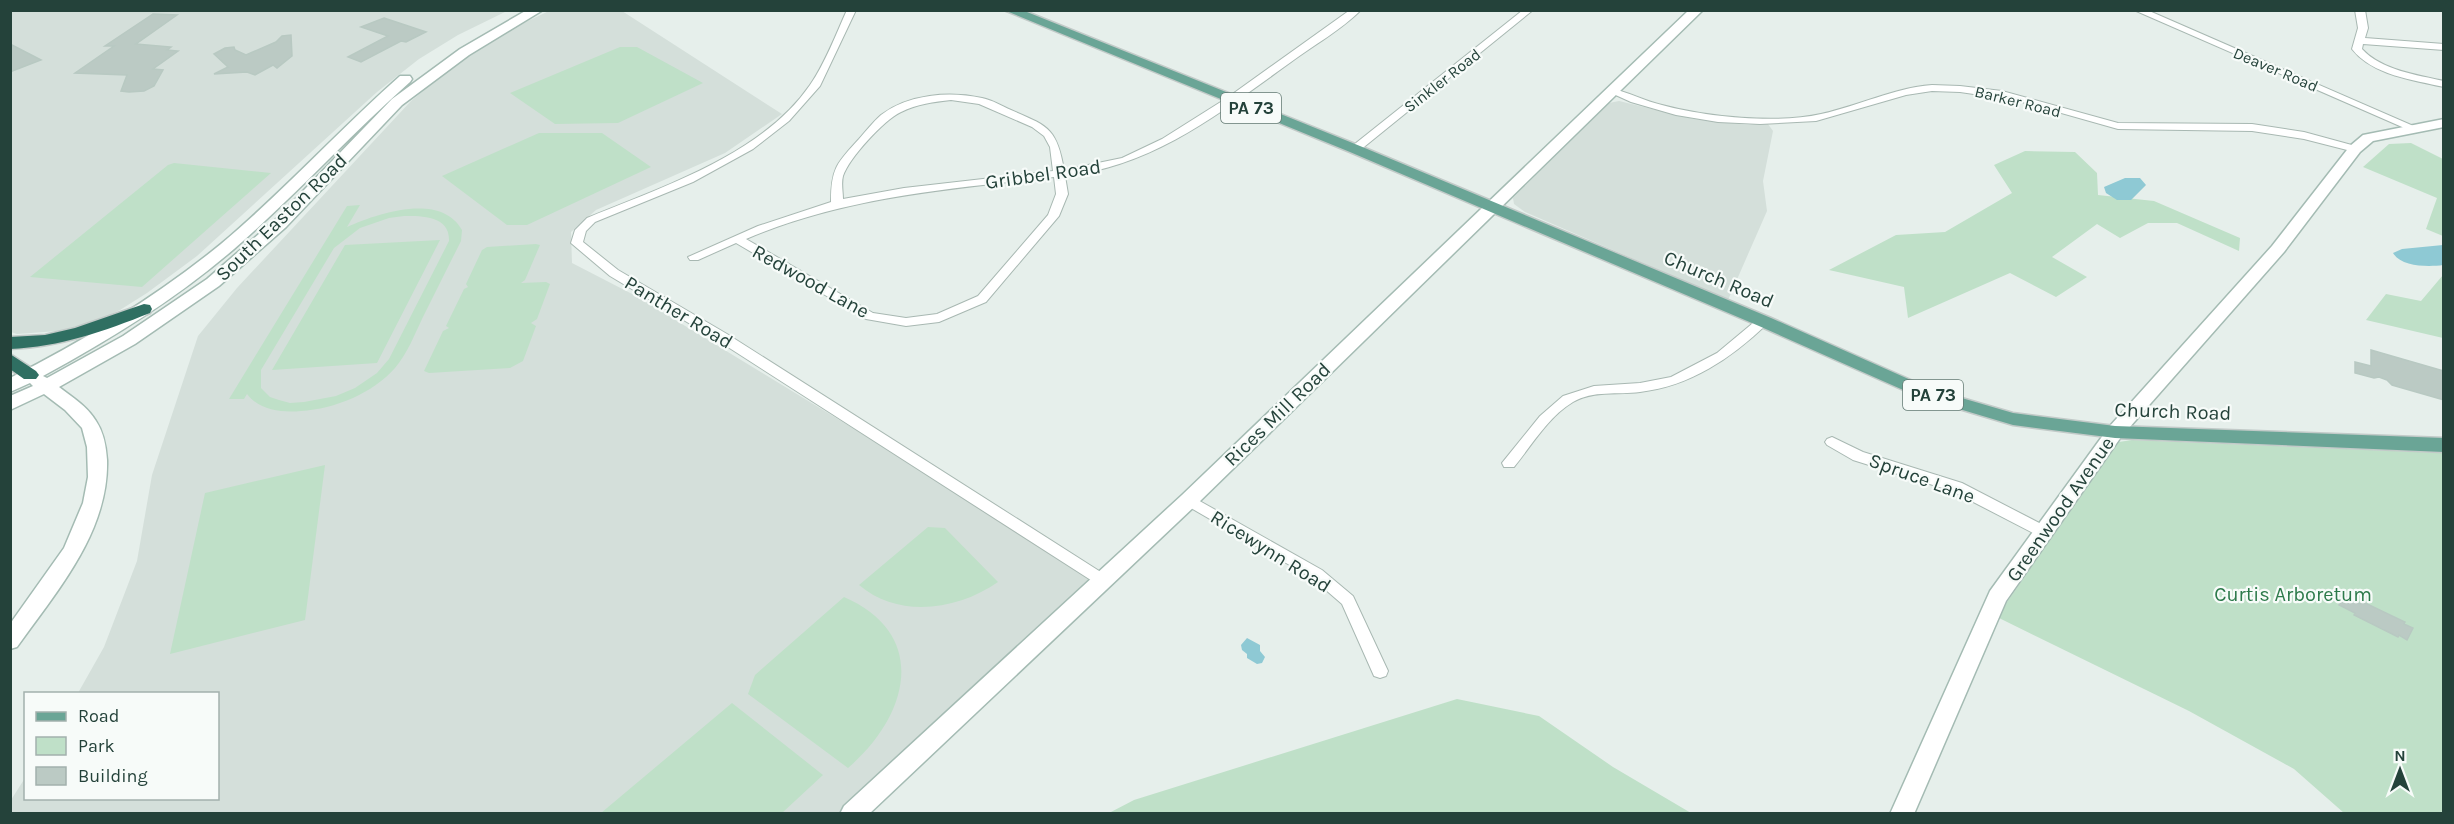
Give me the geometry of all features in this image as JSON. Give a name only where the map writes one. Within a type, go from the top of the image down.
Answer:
[{"type":"highway","points":[[10,343],[29,343],[69,336],[144,309]]},
{"type":"highway","points":[[10,360],[30,375]]},
{"type":"main road","name":"South Easton Road","points":[[10,386],[144,309],[202,267],[235,239],[371,110],[432,59],[516,10]]},
{"type":"main road","name":"South Easton Road","points":[[10,405],[46,387],[146,329],[211,284],[268,234],[388,112],[420,83],[467,48],[537,10]]},
{"type":"main road","name":"Church Road","points":[[1010,10],[1355,149],[1763,321],[1925,393],[2013,419],[2115,432],[2444,445]]},
{"type":"main road","name":"Rices Mill Road","points":[[852,813],[1189,500],[1697,10]]},
{"type":"main road","points":[[371,110],[388,112]]},
{"type":"main road","name":"Greenwood Avenue","points":[[1902,813],[1997,597],[2115,432],[2278,249],[2355,149],[2368,138],[2444,123]]},
{"type":"main road","points":[[10,641],[70,555],[83,531],[99,481],[95,439],[89,425],[79,413],[30,375]]},
{"type":"street","name":"Panther Road","points":[[852,10],[815,86],[785,119],[749,147],[689,180],[600,216],[585,225],[576,237],[580,247],[614,273],[722,337],[1102,580]]},
{"type":"street","name":"Gribbel Road","points":[[694,257],[780,222],[837,204],[904,191],[1060,174],[1103,167],[1140,154],[1166,141],[1231,100],[1357,10]]},
{"type":"street","name":"Sinkler Road","points":[[1355,149],[1529,10]]},
{"type":"street","name":"Deaver Road","points":[[2138,10],[2413,128]]},
{"type":"street","points":[[2360,10],[2363,23],[2357,51],[2368,59],[2396,70],[2444,84]]},
{"type":"street","points":[[2359,40],[2444,48]]},
{"type":"street","name":"Barker Road","points":[[1614,92],[1675,112],[1725,121],[1754,122],[1816,118],[1856,109],[1896,93],[1921,88],[1959,88],[2007,95],[2080,118],[2118,126],[2147,129],[2216,126],[2272,129],[2355,149]]},
{"type":"street","name":"Redwood Lane","points":[[736,239],[870,316],[906,322],[932,320],[966,308],[982,299],[1053,216],[1062,194],[1055,147],[1048,134],[1036,125],[981,101],[937,98],[896,110],[878,123],[842,166],[836,188],[837,204]]},
{"type":"street","points":[[1509,463],[1567,399],[1586,392],[1663,384],[1689,376],[1719,359],[1763,321]]},
{"type":"street","name":"Spruce Lane","points":[[1832,442],[1858,456],[1957,487],[2044,532]]},
{"type":"street","name":"Ricewynn Road","points":[[1189,500],[1317,574],[1348,600],[1380,671]]},
{"type":"shaded area","points":[[11,11],[507,11],[458,35],[419,59],[377,92],[197,256],[147,293],[120,310],[90,324],[58,331],[17,334],[11,332]]},
{"type":"shaded area","points":[[549,11],[622,11],[782,114],[725,153],[596,210],[571,232],[572,263],[636,296],[1102,580],[851,813],[11,814],[11,800],[24,780],[24,800],[219,800],[219,692],[79,692],[104,647],[137,561],[152,475],[198,336],[237,288],[411,101],[450,68],[496,36]]},
{"type":"shaded area","points":[[1619,101],[1694,119],[1748,125],[1768,124],[1773,131],[1763,181],[1767,211],[1728,300],[1525,212],[1514,204],[1513,198],[1609,103]]},
{"type":"green space","points":[[620,47],[637,47],[703,83],[618,123],[555,124],[510,93]]},
{"type":"green space","points":[[539,133],[602,133],[651,167],[527,225],[507,225],[442,176]]},
{"type":"green space","points":[[2411,143],[2443,159],[2443,236],[2426,229],[2437,198],[2363,167],[2389,144]]},
{"type":"green space","points":[[2025,151],[2075,152],[2097,173],[2098,195],[2154,201],[2240,238],[2239,251],[2177,223],[2148,223],[2120,238],[2097,224],[2052,257],[2087,277],[2056,297],[2010,273],[1908,318],[1904,287],[1829,270],[1896,235],[1945,232],[2012,193],[1994,165]]},
{"type":"green space","points":[[174,163],[271,173],[142,287],[30,277],[168,165]]},
{"type":"green space","points":[[360,205],[347,227],[391,212],[425,209],[440,212],[452,218],[462,230],[461,241],[403,357],[395,368],[376,385],[352,398],[327,407],[294,412],[264,407],[247,394],[244,399],[229,399],[347,206]],"holes":[[[427,217],[440,222],[448,233],[449,241],[389,359],[377,373],[355,388],[336,396],[290,403],[270,397],[261,388],[261,370],[334,248],[360,228],[389,218]]]},
{"type":"green space","points":[[440,240],[377,363],[272,370],[345,245]]},
{"type":"green space","points":[[540,245],[525,280],[521,283],[546,282],[550,284],[537,319],[531,323],[536,326],[523,361],[510,368],[429,373],[424,371],[443,331],[449,328],[446,326],[464,289],[468,287],[466,284],[482,250],[487,247]]},
{"type":"green space","points":[[2443,275],[2443,338],[2366,320],[2386,294],[2421,301]]},
{"type":"green space","name":"Curtis Arboretum","points":[[2132,440],[2443,453],[2443,813],[2344,813],[2294,769],[2189,711],[1999,618],[2007,602],[2119,442]]},
{"type":"green space","points":[[325,465],[305,620],[170,654],[205,493]]},
{"type":"green space","points":[[928,527],[945,528],[998,582],[965,599],[929,607],[892,603],[875,596],[859,585]]},
{"type":"green space","points":[[844,597],[872,613],[890,633],[899,654],[901,678],[896,702],[885,725],[869,748],[848,768],[748,694],[755,675]]},
{"type":"green space","points":[[1457,699],[1539,716],[1613,767],[1691,813],[1109,813],[1134,800]]},
{"type":"green space","points":[[732,703],[823,775],[782,813],[601,813]]},
{"type":"water","points":[[2125,178],[2140,178],[2146,185],[2131,200],[2117,200],[2106,193],[2104,187]]},
{"type":"water","points":[[2443,245],[2443,265],[2423,266],[2409,263],[2397,258],[2393,253],[2402,249]]},
{"type":"water","points":[[1247,638],[1260,645],[1260,651],[1265,657],[1262,663],[1257,664],[1247,658],[1247,654],[1242,650],[1241,645]]},
{"type":"building","points":[[153,14],[177,15],[136,44],[171,47],[167,50],[178,51],[153,69],[163,70],[154,86],[144,91],[121,91],[127,75],[75,73],[114,46],[105,46]]},
{"type":"building","points":[[384,18],[426,32],[406,42],[401,41],[361,62],[348,57],[388,36],[361,27]]},
{"type":"building","points":[[291,35],[292,56],[277,68],[273,65],[255,75],[247,72],[214,74],[228,67],[214,54],[225,48],[234,47],[235,50],[246,55],[276,42],[282,36]]},
{"type":"building","points":[[10,44],[41,60],[10,72]]},
{"type":"building","points":[[2371,350],[2444,371],[2444,400],[2392,385],[2379,377],[2374,378],[2355,373],[2355,362],[2371,366]]},
{"type":"building","points":[[2344,596],[2360,604],[2361,601],[2405,622],[2404,624],[2413,628],[2407,640],[2354,615],[2355,613],[2339,605]]}]
